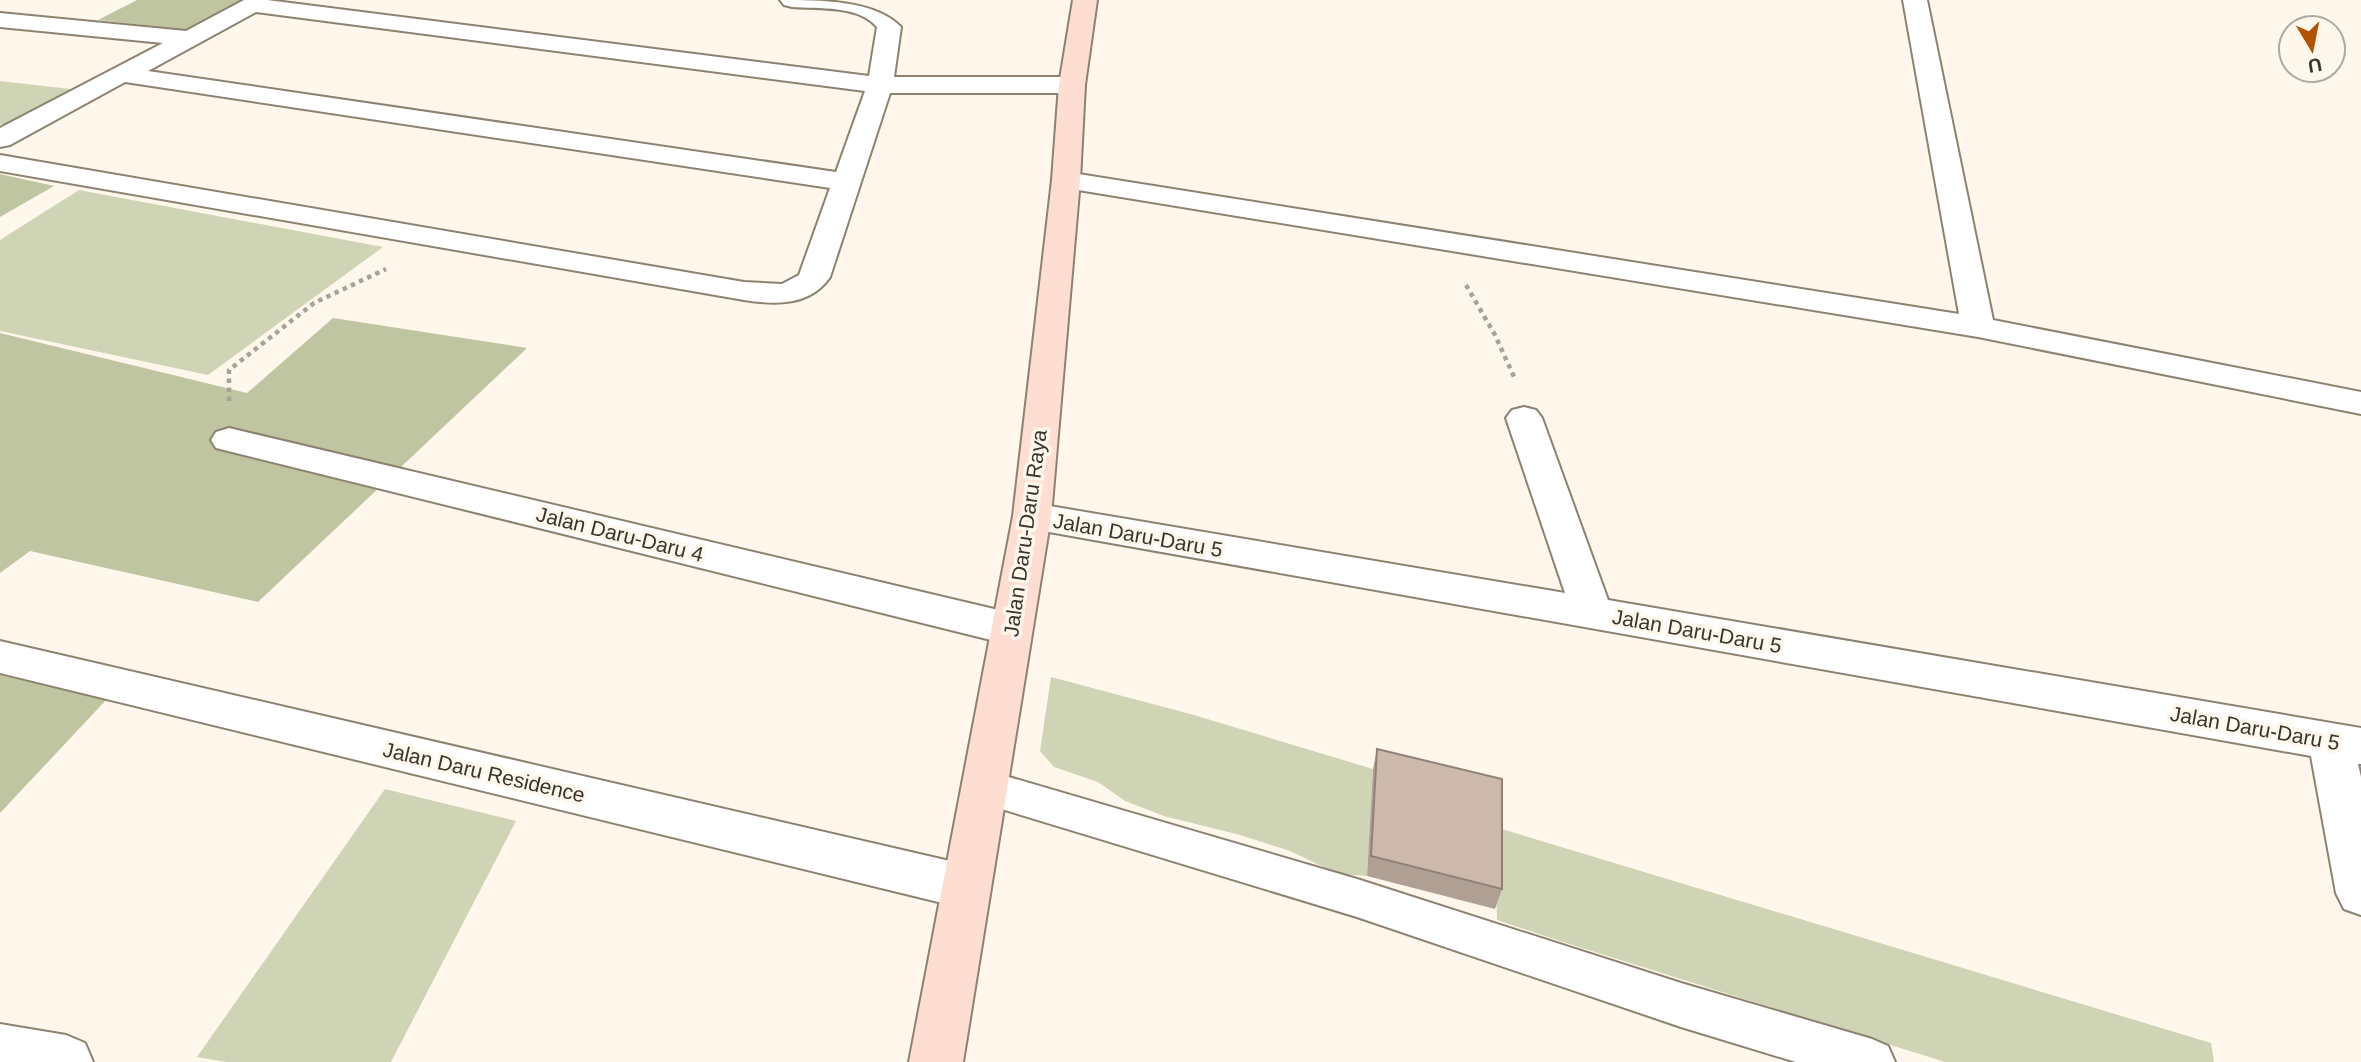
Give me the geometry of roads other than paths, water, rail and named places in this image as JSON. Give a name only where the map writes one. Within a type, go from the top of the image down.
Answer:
[{"type":"main road","name":"Jalan Daru-Daru Raya","points":[[936,1062],[1032,516],[1066,180],[1072,85],[1085,0]]},
{"type":"street","points":[[0,163],[744,290],[763,293],[794,291],[808,286],[814,277],[880,85],[889,27],[885,20],[866,9],[792,0]]},
{"type":"street","points":[[1916,0],[1978,327]]},
{"type":"street","points":[[0,139],[252,5],[880,85],[1072,85]]},
{"type":"street","points":[[0,20],[188,38]]},
{"type":"street","points":[[120,74],[848,182]]},
{"type":"street","points":[[1066,180],[1978,327],[2361,403]]},
{"type":"street","points":[[1524,418],[1592,613]]},
{"type":"street","name":"Jalan Daru-Daru 4","points":[[229,440],[1011,629]]},
{"type":"street","name":"Jalan Daru-Daru 5","points":[[1032,516],[2346,744]]},
{"type":"street","name":"Jalan Daru Residence","points":[[0,657],[967,887]]},
{"type":"street","points":[[2346,744],[2361,893]]},
{"type":"street","points":[[0,1050],[66,1062]]},
{"type":"lane","points":[[985,787],[1357,898],[1681,1005],[1872,1062]]}]
